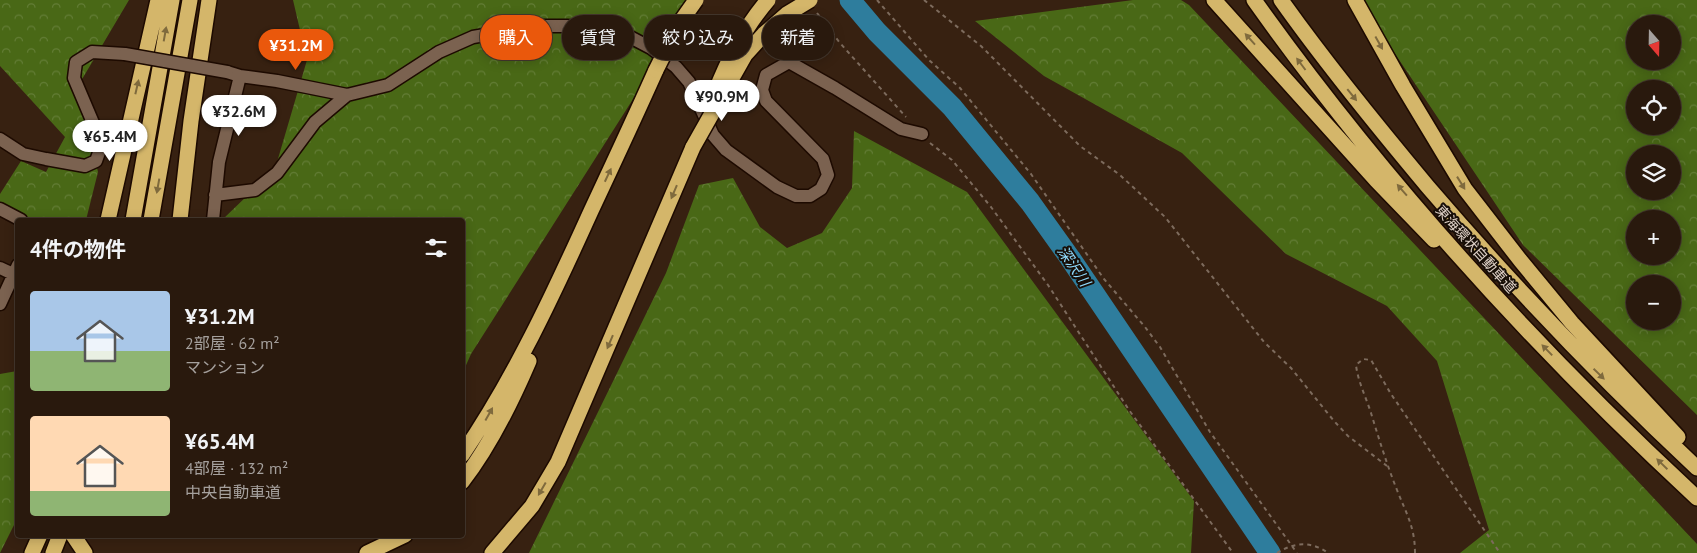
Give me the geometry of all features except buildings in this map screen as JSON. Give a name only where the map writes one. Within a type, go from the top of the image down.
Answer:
[{"type":"highway","points":[[108,218],[158,0]]},
{"type":"highway","points":[[133,218],[172,0]]},
{"type":"highway","points":[[151,218],[190,0]]},
{"type":"highway","points":[[180,218],[191,120],[209,0]]},
{"type":"highway","points":[[465,451],[484,424],[546,308],[656,70],[680,24],[696,0]]},
{"type":"highway","points":[[492,553],[532,506],[558,462],[693,148],[728,60],[748,25],[768,0]]},
{"type":"highway","points":[[1214,0],[1425,232],[1513,314]]},
{"type":"highway","name":"東海環状自動車道","points":[[1254,0],[1350,128],[1449,244],[1595,400],[1697,498]]},
{"type":"highway","name":"東海環状自動車道","points":[[1281,0],[1306,36],[1360,105],[1480,247],[1588,362],[1697,468]]},
{"type":"highway","points":[[1355,0],[1403,86],[1465,190],[1572,323],[1697,457]]},
{"type":"highway","points":[[693,148],[745,55],[764,34],[787,14],[812,4]]},
{"type":"highway","points":[[465,478],[476,464],[490,439],[524,372],[597,199]]},
{"type":"highway","points":[[32,553],[39,538]]},
{"type":"highway","points":[[53,553],[59,538]]},
{"type":"highway","points":[[75,538],[85,553]]},
{"type":"highway","points":[[367,553],[399,538]]},
{"type":"street","points":[[215,195],[255,190],[277,173],[315,122],[346,96],[388,85],[439,52],[473,37],[537,26],[567,26],[609,31],[630,37],[651,48],[676,67],[689,82],[713,136],[726,150],[777,187],[796,196],[810,196],[821,189],[828,175],[823,159],[766,101],[762,90],[766,75],[789,62],[901,129],[922,134]]},
{"type":"street","points":[[0,139],[23,154],[85,166],[96,161],[102,144],[74,78],[76,62],[92,52],[125,54],[240,76],[277,80],[346,96]]},
{"type":"street","points":[[213,218],[219,162],[240,76]]},
{"type":"street","points":[[0,209],[17,218]]},
{"type":"street","points":[[0,268],[15,270],[0,304]]},
{"type":"path","points":[[877,0],[929,60],[960,88],[1031,174],[1104,279],[1160,347],[1210,432],[1297,553]]},
{"type":"path","points":[[924,0],[981,46],[1080,146],[1120,175],[1154,205],[1264,342],[1291,368],[1334,421],[1348,436],[1387,466]]},
{"type":"path","points":[[812,4],[840,43],[934,147],[952,160],[991,207],[1048,285],[1129,410],[1233,553]]},
{"type":"path","points":[[1415,553],[1413,532],[1407,511],[1387,466],[1357,376],[1356,365],[1363,359],[1371,360],[1376,366],[1391,394],[1500,553]]},
{"type":"path","points":[[1277,553],[1285,548],[1300,544],[1319,546],[1328,553]]},
{"type":"green space","points":[[0,0],[129,0],[78,86],[98,172],[86,218],[28,218],[0,202],[0,194],[21,161],[46,172],[65,137],[0,66]]},
{"type":"green space","points":[[293,0],[696,0],[686,15],[644,15],[644,60],[658,60],[471,354],[465,368],[465,218],[224,218],[275,169],[307,60]]},
{"type":"green space","points":[[1133,0],[1181,0],[1189,5],[1697,544],[1697,553],[1460,553],[1489,530],[1437,361],[1387,306],[1286,254],[1182,153],[1044,76],[975,21]]},
{"type":"green space","points":[[1359,0],[1697,0],[1697,415],[1523,245]]},
{"type":"green space","points":[[854,131],[967,192],[1194,501],[1191,553],[529,553],[666,273],[699,185],[733,178],[760,227],[787,248],[822,233],[852,188]]},
{"type":"green space","points":[[15,371],[15,523],[0,553],[0,374]]},
{"type":"waterway","name":"深沢川","points":[[850,0],[877,32],[952,107],[1030,202],[1270,553]]}]
